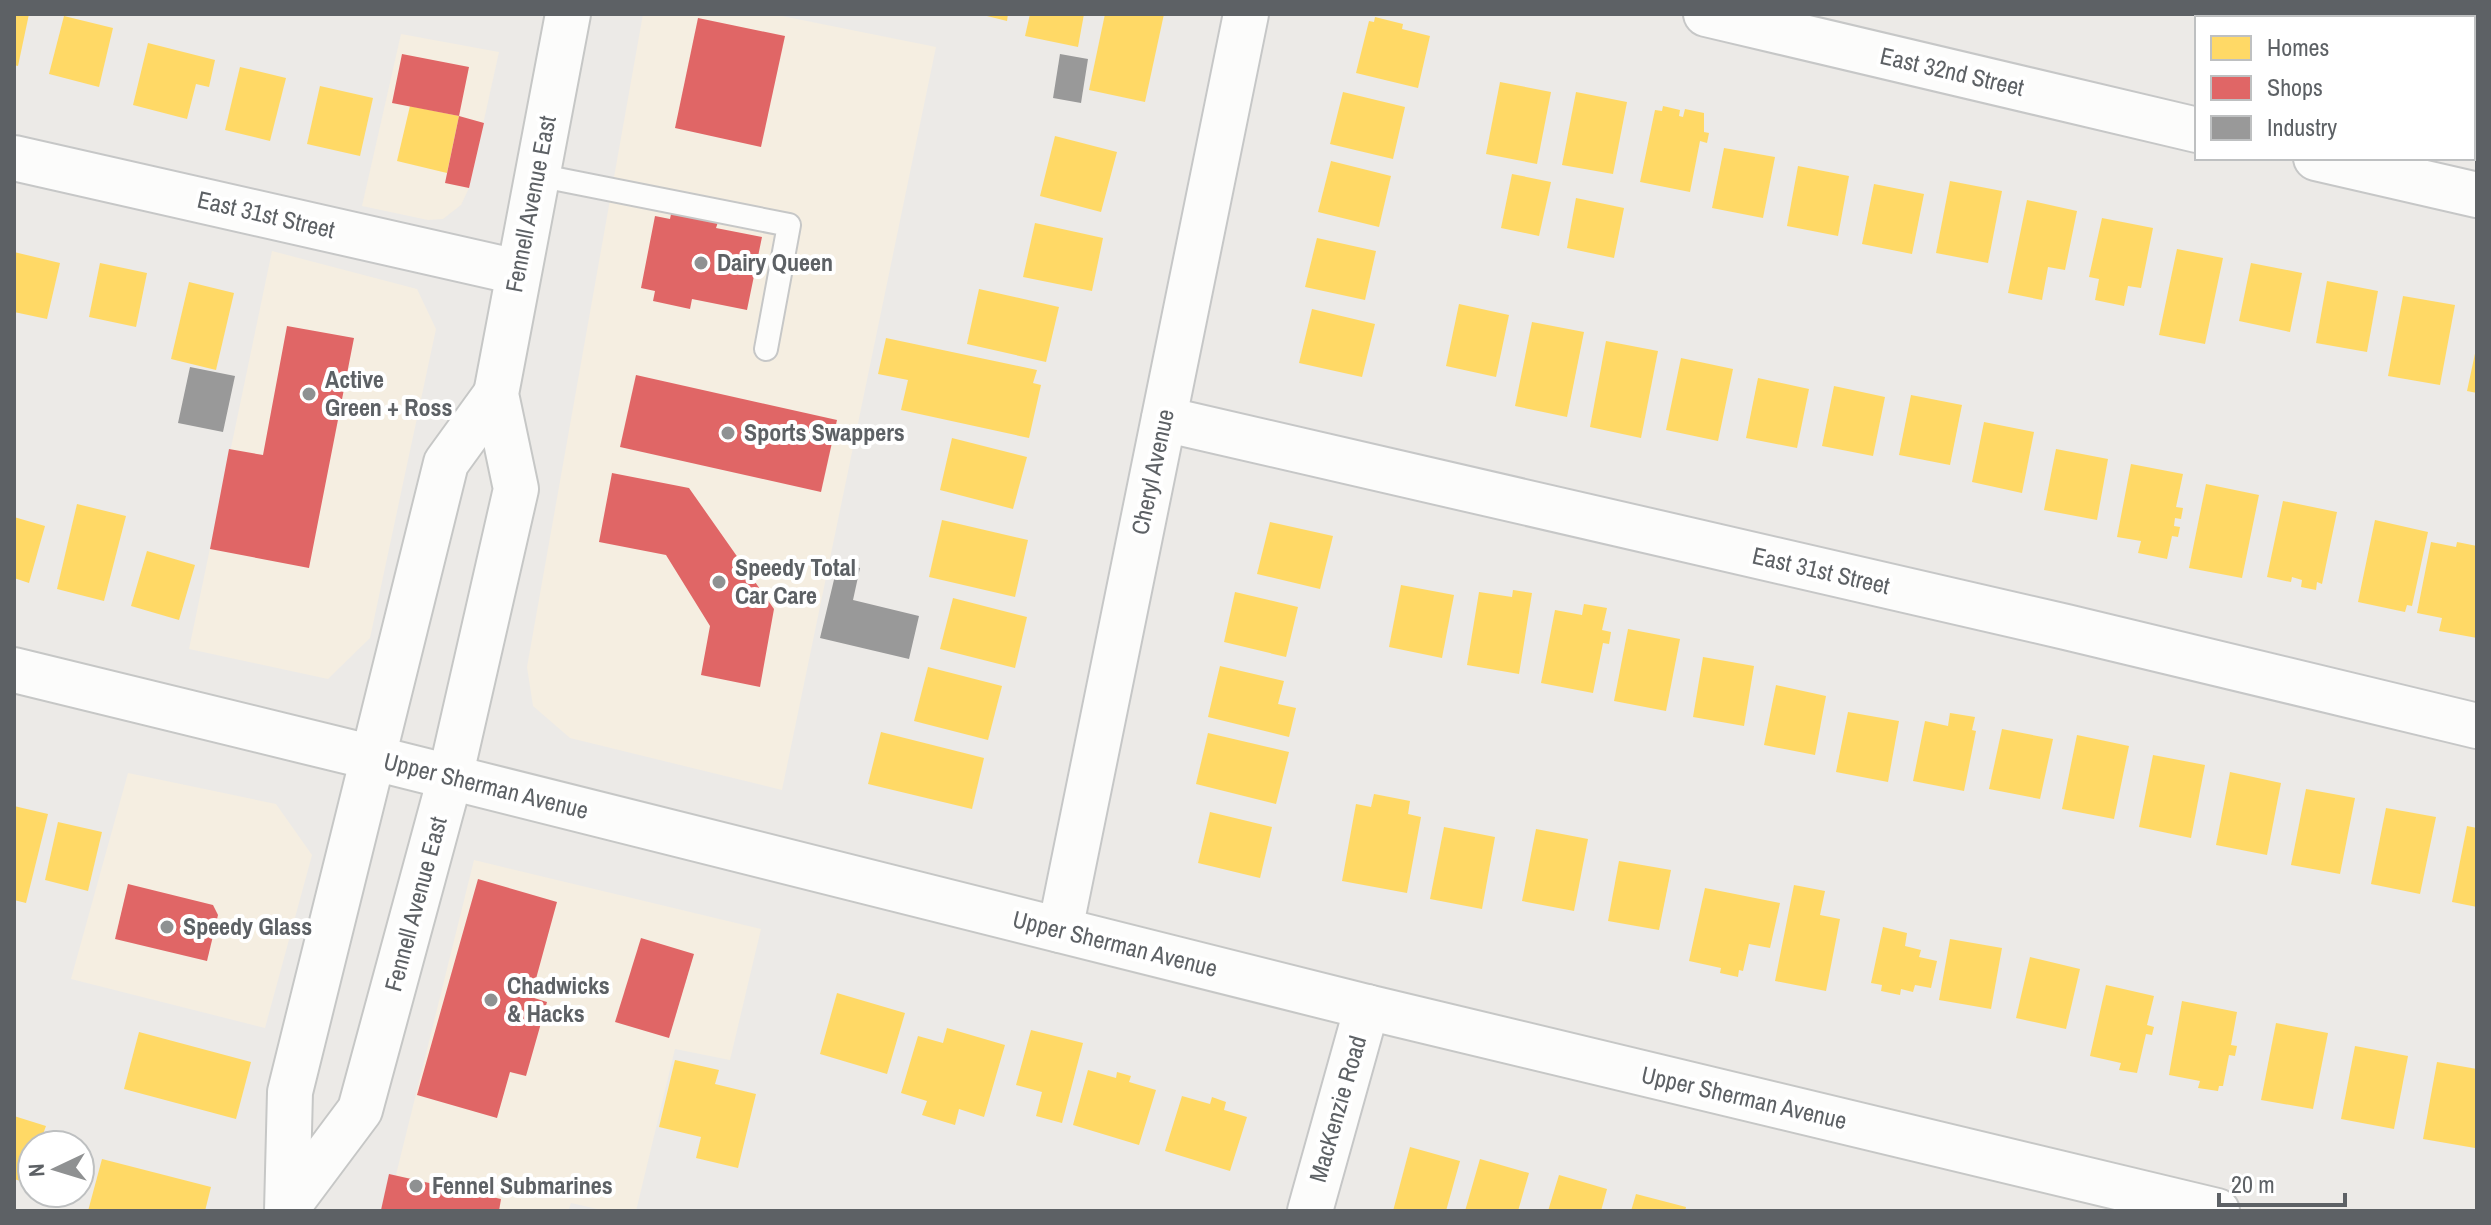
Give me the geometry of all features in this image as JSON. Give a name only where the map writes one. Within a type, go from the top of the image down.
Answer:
[{"type":"main road","name":"Fennell Avenue East","points":[[288,1208],[360,1110],[450,778],[516,489],[496,394],[568,14]]},
{"type":"main road","name":"Cheryl Avenue","points":[[1060,930],[1246,14]]},
{"type":"main road","name":"East 32nd Street","points":[[1706,14],[2195,130]]},
{"type":"main road","name":"East 31st Street","points":[[14,158],[517,272]]},
{"type":"main road","points":[[2325,160],[2477,195]]},
{"type":"main road","name":"Fennell Avenue East","points":[[288,1208],[290,1092],[446,463],[496,394]]},
{"type":"main road","name":"East 31st Street","points":[[1164,419],[2066,627],[2477,726]]},
{"type":"main road","name":"Upper Sherman Avenue","points":[[14,670],[1367,1007],[2217,1211]]},
{"type":"main road","name":"MacKenzie Road","points":[[1310,1211],[1367,1007]]},
{"type":"lane","points":[[537,175],[789,225],[766,349]]},
{"type":"shaded area","points":[[643,14],[772,14],[936,47],[782,790],[570,738],[533,706],[527,667]]},
{"type":"shaded area","points":[[401,34],[499,52],[469,188],[461,205],[443,219],[428,220],[362,206]]},
{"type":"shaded area","points":[[272,251],[417,289],[436,329],[370,638],[328,679],[189,649]]},
{"type":"shaded area","points":[[128,773],[276,804],[312,855],[265,1028],[71,979]]},
{"type":"shaded area","points":[[474,860],[761,929],[730,1060],[675,1049],[636,1211],[606,1211],[571,1203],[568,1211],[387,1211]]},
{"type":"building: Homes","points":[[14,14],[29,14],[18,66],[14,65]]},
{"type":"building: Homes","points":[[979,14],[1008,14],[1007,21]]},
{"type":"building: Homes","points":[[1030,14],[1084,14],[1078,47],[1025,36]]},
{"type":"building: Homes","points":[[1105,14],[1164,14],[1145,102],[1089,90]]},
{"type":"building: Homes","points":[[2224,14],[2283,14],[2282,16]]},
{"type":"building: Homes","points":[[2308,14],[2369,14],[2368,16]]},
{"type":"building: Homes","points":[[2388,14],[2445,14],[2444,16]]},
{"type":"building: Homes","points":[[2477,14],[2477,102],[2475,102],[2474,16]]},
{"type":"building: Homes","points":[[64,16],[113,28],[99,87],[49,74]]},
{"type":"building: Homes","points":[[1375,17],[1403,24],[1402,29],[1430,36],[1418,88],[1356,73],[1369,21],[1374,22]]},
{"type":"building: Homes","points":[[148,43],[215,60],[209,87],[196,84],[187,119],[133,105]]},
{"type":"building: Homes","points":[[240,67],[286,78],[270,141],[225,130]]},
{"type":"building: Homes","points":[[1500,82],[1551,92],[1537,164],[1486,154]]},
{"type":"building: Homes","points":[[320,86],[373,98],[360,156],[307,144]]},
{"type":"building: Homes","points":[[1343,92],[1405,107],[1393,159],[1330,144]]},
{"type":"building: Homes","points":[[1576,92],[1627,102],[1613,174],[1562,165]]},
{"type":"building: Homes","points":[[410,106],[459,116],[447,173],[397,161]]},
{"type":"building: Homes","points":[[1663,106],[1680,110],[1679,116],[1683,117],[1685,109],[1704,113],[1704,132],[1709,133],[1707,143],[1700,141],[1690,192],[1640,182],[1655,110],[1662,111]]},
{"type":"building: Homes","points":[[1055,136],[1117,152],[1101,212],[1040,196]]},
{"type":"building: Homes","points":[[1724,148],[1775,157],[1763,218],[1712,208]]},
{"type":"building: Homes","points":[[1331,161],[1391,176],[1379,227],[1318,212]]},
{"type":"building: Homes","points":[[1798,166],[1849,176],[1838,236],[1787,226]]},
{"type":"building: Homes","points":[[1512,174],[1551,182],[1539,236],[1501,228]]},
{"type":"building: Homes","points":[[1950,181],[2002,191],[1988,263],[1936,253]]},
{"type":"building: Homes","points":[[1874,184],[1924,194],[1912,254],[1862,244]]},
{"type":"building: Homes","points":[[1576,198],[1624,208],[1614,258],[1567,248]]},
{"type":"building: Homes","points":[[2027,200],[2077,211],[2065,270],[2048,267],[2042,300],[2008,293]]},
{"type":"building: Homes","points":[[2102,218],[2153,228],[2141,288],[2128,286],[2124,306],[2095,300],[2099,279],[2089,277]]},
{"type":"building: Homes","points":[[1035,223],[1103,238],[1092,291],[1023,277]]},
{"type":"building: Homes","points":[[1317,238],[1376,251],[1365,300],[1305,287]]},
{"type":"building: Homes","points":[[2177,249],[2223,258],[2205,344],[2159,335]]},
{"type":"building: Homes","points":[[14,252],[60,263],[47,319],[14,312]]},
{"type":"building: Homes","points":[[100,263],[147,273],[136,327],[89,317]]},
{"type":"building: Homes","points":[[2251,263],[2302,273],[2290,332],[2239,321]]},
{"type":"building: Homes","points":[[2327,281],[2378,291],[2367,352],[2316,343]]},
{"type":"building: Homes","points":[[189,282],[234,293],[216,370],[171,359]]},
{"type":"building: Homes","points":[[979,289],[1059,307],[1046,362],[967,344]]},
{"type":"building: Homes","points":[[2403,296],[2455,305],[2440,385],[2388,376]]},
{"type":"building: Homes","points":[[1459,304],[1509,315],[1496,377],[1446,366]]},
{"type":"building: Homes","points":[[1312,309],[1375,324],[1362,377],[1299,363]]},
{"type":"building: Homes","points":[[1532,322],[1584,332],[1567,417],[1515,406]]},
{"type":"building: Homes","points":[[886,338],[1037,370],[1033,383],[1041,385],[1029,438],[901,410],[908,380],[878,374]]},
{"type":"building: Homes","points":[[1606,341],[1658,351],[1641,438],[1590,427]]},
{"type":"building: Homes","points":[[2477,349],[2477,393],[2467,391]]},
{"type":"building: Homes","points":[[1681,358],[1733,369],[1718,441],[1666,430]]},
{"type":"building: Homes","points":[[1758,378],[1809,389],[1797,448],[1746,438]]},
{"type":"building: Homes","points":[[1834,386],[1885,397],[1873,456],[1822,446]]},
{"type":"building: Homes","points":[[1911,395],[1962,405],[1950,465],[1899,455]]},
{"type":"building: Homes","points":[[1984,422],[2034,432],[2022,493],[1972,482]]},
{"type":"building: Homes","points":[[952,438],[1027,457],[1013,509],[940,490]]},
{"type":"building: Homes","points":[[2056,449],[2108,459],[2097,520],[2044,510]]},
{"type":"building: Homes","points":[[2131,464],[2183,474],[2176,507],[2183,508],[2181,519],[2175,518],[2174,526],[2180,527],[2178,537],[2172,536],[2167,559],[2138,553],[2141,541],[2117,537]]},
{"type":"building: Homes","points":[[2206,484],[2259,495],[2242,578],[2189,568]]},
{"type":"building: Homes","points":[[2283,501],[2337,512],[2322,584],[2317,582],[2316,590],[2301,587],[2302,580],[2292,577],[2291,582],[2267,577]]},
{"type":"building: Homes","points":[[77,504],[126,516],[104,601],[57,589]]},
{"type":"building: Homes","points":[[14,517],[45,526],[29,583],[14,578]]},
{"type":"building: Homes","points":[[942,520],[1028,540],[1015,597],[929,577]]},
{"type":"building: Homes","points":[[2375,520],[2428,532],[2412,606],[2407,605],[2405,612],[2358,602]]},
{"type":"building: Homes","points":[[1270,522],[1333,536],[1320,589],[1257,574]]},
{"type":"building: Homes","points":[[2431,542],[2456,547],[2457,542],[2477,546],[2477,638],[2439,631],[2442,618],[2417,613]]},
{"type":"building: Homes","points":[[147,551],[195,565],[179,620],[131,606]]},
{"type":"building: Homes","points":[[1401,585],[1454,595],[1442,658],[1389,647]]},
{"type":"building: Homes","points":[[1513,590],[1532,593],[1519,674],[1467,665],[1479,592],[1512,597]]},
{"type":"building: Homes","points":[[1235,592],[1298,607],[1286,657],[1224,642]]},
{"type":"building: Homes","points":[[953,598],[1027,617],[1015,668],[940,649]]},
{"type":"building: Homes","points":[[1584,604],[1607,608],[1602,630],[1611,632],[1609,644],[1603,643],[1593,693],[1541,683],[1555,610],[1582,615]]},
{"type":"building: Homes","points":[[1628,629],[1680,639],[1666,711],[1614,701]]},
{"type":"building: Homes","points":[[1703,657],[1754,666],[1744,726],[1693,717]]},
{"type":"building: Homes","points":[[1220,666],[1284,681],[1278,704],[1296,708],[1289,737],[1208,717]]},
{"type":"building: Homes","points":[[928,667],[1002,686],[988,740],[914,721]]},
{"type":"building: Homes","points":[[1776,685],[1826,696],[1815,755],[1764,745]]},
{"type":"building: Homes","points":[[1848,712],[1899,721],[1888,782],[1836,772]]},
{"type":"building: Homes","points":[[1950,713],[1975,717],[1972,730],[1976,731],[1964,791],[1913,781],[1925,721],[1948,726]]},
{"type":"building: Homes","points":[[2002,729],[2053,739],[2040,799],[1989,789]]},
{"type":"building: Homes","points":[[881,732],[984,758],[972,809],[868,784]]},
{"type":"building: Homes","points":[[1208,733],[1289,752],[1276,804],[1196,784]]},
{"type":"building: Homes","points":[[2077,735],[2129,746],[2114,819],[2062,809]]},
{"type":"building: Homes","points":[[2153,755],[2205,765],[2191,838],[2139,827]]},
{"type":"building: Homes","points":[[2230,772],[2281,783],[2267,855],[2216,845]]},
{"type":"building: Homes","points":[[2306,789],[2355,798],[2340,874],[2291,865]]},
{"type":"building: Homes","points":[[1374,794],[1410,801],[1408,814],[1421,817],[1407,893],[1342,881],[1356,804],[1371,807]]},
{"type":"building: Homes","points":[[14,806],[48,814],[26,903],[14,900]]},
{"type":"building: Homes","points":[[2386,808],[2436,817],[2420,894],[2371,884]]},
{"type":"building: Homes","points":[[1210,812],[1272,827],[1260,878],[1198,863]]},
{"type":"building: Homes","points":[[58,822],[102,832],[88,891],[45,880]]},
{"type":"building: Homes","points":[[2467,826],[2477,828],[2477,907],[2452,902]]},
{"type":"building: Homes","points":[[1444,827],[1495,837],[1482,909],[1430,899]]},
{"type":"building: Homes","points":[[1536,829],[1588,839],[1574,911],[1522,901]]},
{"type":"building: Homes","points":[[1619,861],[1671,870],[1659,930],[1608,921]]},
{"type":"building: Homes","points":[[1794,885],[1825,891],[1820,915],[1840,919],[1826,991],[1775,981]]},
{"type":"building: Homes","points":[[1705,888],[1780,903],[1770,948],[1749,944],[1743,971],[1739,970],[1738,977],[1720,973],[1721,968],[1689,961]]},
{"type":"building: Homes","points":[[1883,927],[1907,933],[1905,946],[1921,950],[1919,957],[1937,961],[1931,988],[1915,985],[1913,992],[1901,989],[1900,995],[1881,991],[1882,985],[1871,983]]},
{"type":"building: Homes","points":[[1950,939],[2002,948],[1991,1009],[1939,1000]]},
{"type":"building: Homes","points":[[2030,957],[2080,969],[2066,1029],[2016,1018]]},
{"type":"building: Homes","points":[[2106,985],[2154,996],[2147,1025],[2154,1027],[2152,1035],[2146,1034],[2137,1073],[2119,1070],[2121,1063],[2090,1056]]},
{"type":"building: Homes","points":[[837,993],[905,1013],[887,1074],[820,1054]]},
{"type":"building: Homes","points":[[2182,1001],[2237,1012],[2231,1045],[2237,1046],[2235,1056],[2229,1055],[2223,1086],[2219,1086],[2218,1091],[2198,1088],[2200,1081],[2169,1075]]},
{"type":"building: Homes","points":[[2276,1023],[2328,1033],[2313,1109],[2261,1100]]},
{"type":"building: Homes","points":[[947,1028],[1005,1045],[984,1117],[959,1109],[955,1125],[922,1115],[927,1101],[901,1093],[918,1036],[943,1043]]},
{"type":"building: Homes","points":[[1031,1030],[1083,1043],[1062,1123],[1036,1116],[1042,1092],[1016,1085]]},
{"type":"building: Homes","points":[[139,1032],[251,1062],[236,1119],[124,1089]]},
{"type":"building: Homes","points":[[2355,1046],[2408,1056],[2394,1129],[2341,1119]]},
{"type":"building: Homes","points":[[675,1060],[719,1070],[715,1084],[756,1094],[738,1168],[696,1158],[701,1137],[659,1127]]},
{"type":"building: Homes","points":[[2437,1062],[2477,1069],[2475,1148],[2423,1139]]},
{"type":"building: Homes","points":[[1088,1070],[1116,1078],[1117,1072],[1131,1076],[1129,1082],[1156,1090],[1139,1145],[1073,1125]]},
{"type":"building: Homes","points":[[1182,1096],[1210,1104],[1212,1097],[1226,1102],[1224,1110],[1247,1117],[1230,1171],[1165,1151]]},
{"type":"building: Homes","points":[[14,1116],[46,1126],[45,1129],[16,1129],[14,1179]]},
{"type":"building: Homes","points":[[1410,1147],[1460,1161],[1446,1211],[1393,1211]]},
{"type":"building: Homes","points":[[102,1159],[211,1187],[205,1211],[88,1211],[96,1209],[96,1181]]},
{"type":"building: Homes","points":[[1480,1159],[1529,1173],[1518,1211],[1465,1211]]},
{"type":"building: Homes","points":[[1559,1175],[1607,1189],[1601,1211],[1548,1211]]},
{"type":"building: Homes","points":[[1636,1194],[1686,1207],[1685,1211],[1631,1211]]},
{"type":"building: Shops","points":[[698,18],[785,36],[761,147],[675,128]]},
{"type":"building: Shops","points":[[402,54],[469,67],[459,116],[392,103]]},
{"type":"building: Shops","points":[[459,116],[484,123],[469,188],[445,183]]},
{"type":"building: Shops","name":"Dairy Queen","points":[[672,209],[719,219],[716,228],[762,237],[747,310],[692,299],[690,309],[653,301],[655,291],[641,288],[655,216],[670,219]]},
{"type":"building: Shops","name":"Active Green + Ross","points":[[287,326],[354,338],[309,568],[210,549],[229,449],[263,455]]},
{"type":"building: Shops","name":"Sports Swappers","points":[[636,375],[837,420],[821,492],[620,447]]},
{"type":"building: Shops","name":"Speedy Total Car Care","points":[[612,473],[689,488],[774,609],[760,687],[701,675],[710,626],[666,555],[599,542]]},
{"type":"building: Shops","name":"Chadwicks & Hacks","points":[[478,879],[557,902],[531,997],[547,1002],[526,1076],[510,1072],[497,1118],[417,1095]]},
{"type":"building: Shops","name":"Speedy Glass","points":[[128,884],[213,905],[218,915],[207,961],[115,939]]},
{"type":"building: Shops","points":[[641,938],[694,954],[669,1038],[615,1022]]},
{"type":"building: Shops","name":"Fennel Submarines","points":[[389,1174],[501,1199],[499,1211],[381,1210]]},
{"type":"building: Industry","points":[[1060,54],[1088,59],[1081,103],[1053,98]]},
{"type":"building: Industry","points":[[190,367],[235,376],[223,432],[178,423]]},
{"type":"building: Industry","points":[[838,563],[860,568],[853,600],[919,616],[909,659],[820,638]]},
{"type":"place","name":"Dairy Queen","points":[[701,263]]},
{"type":"place","name":"Active Green + Ross","points":[[309,394]]},
{"type":"place","name":"Sports Swappers","points":[[728,433]]},
{"type":"place","name":"Speedy Total Car Care","points":[[719,582]]},
{"type":"place","name":"Speedy Glass","points":[[167,927]]},
{"type":"place","name":"Chadwicks & Hacks","points":[[491,1000]]},
{"type":"place","name":"Fennel Submarines","points":[[416,1186]]}]
